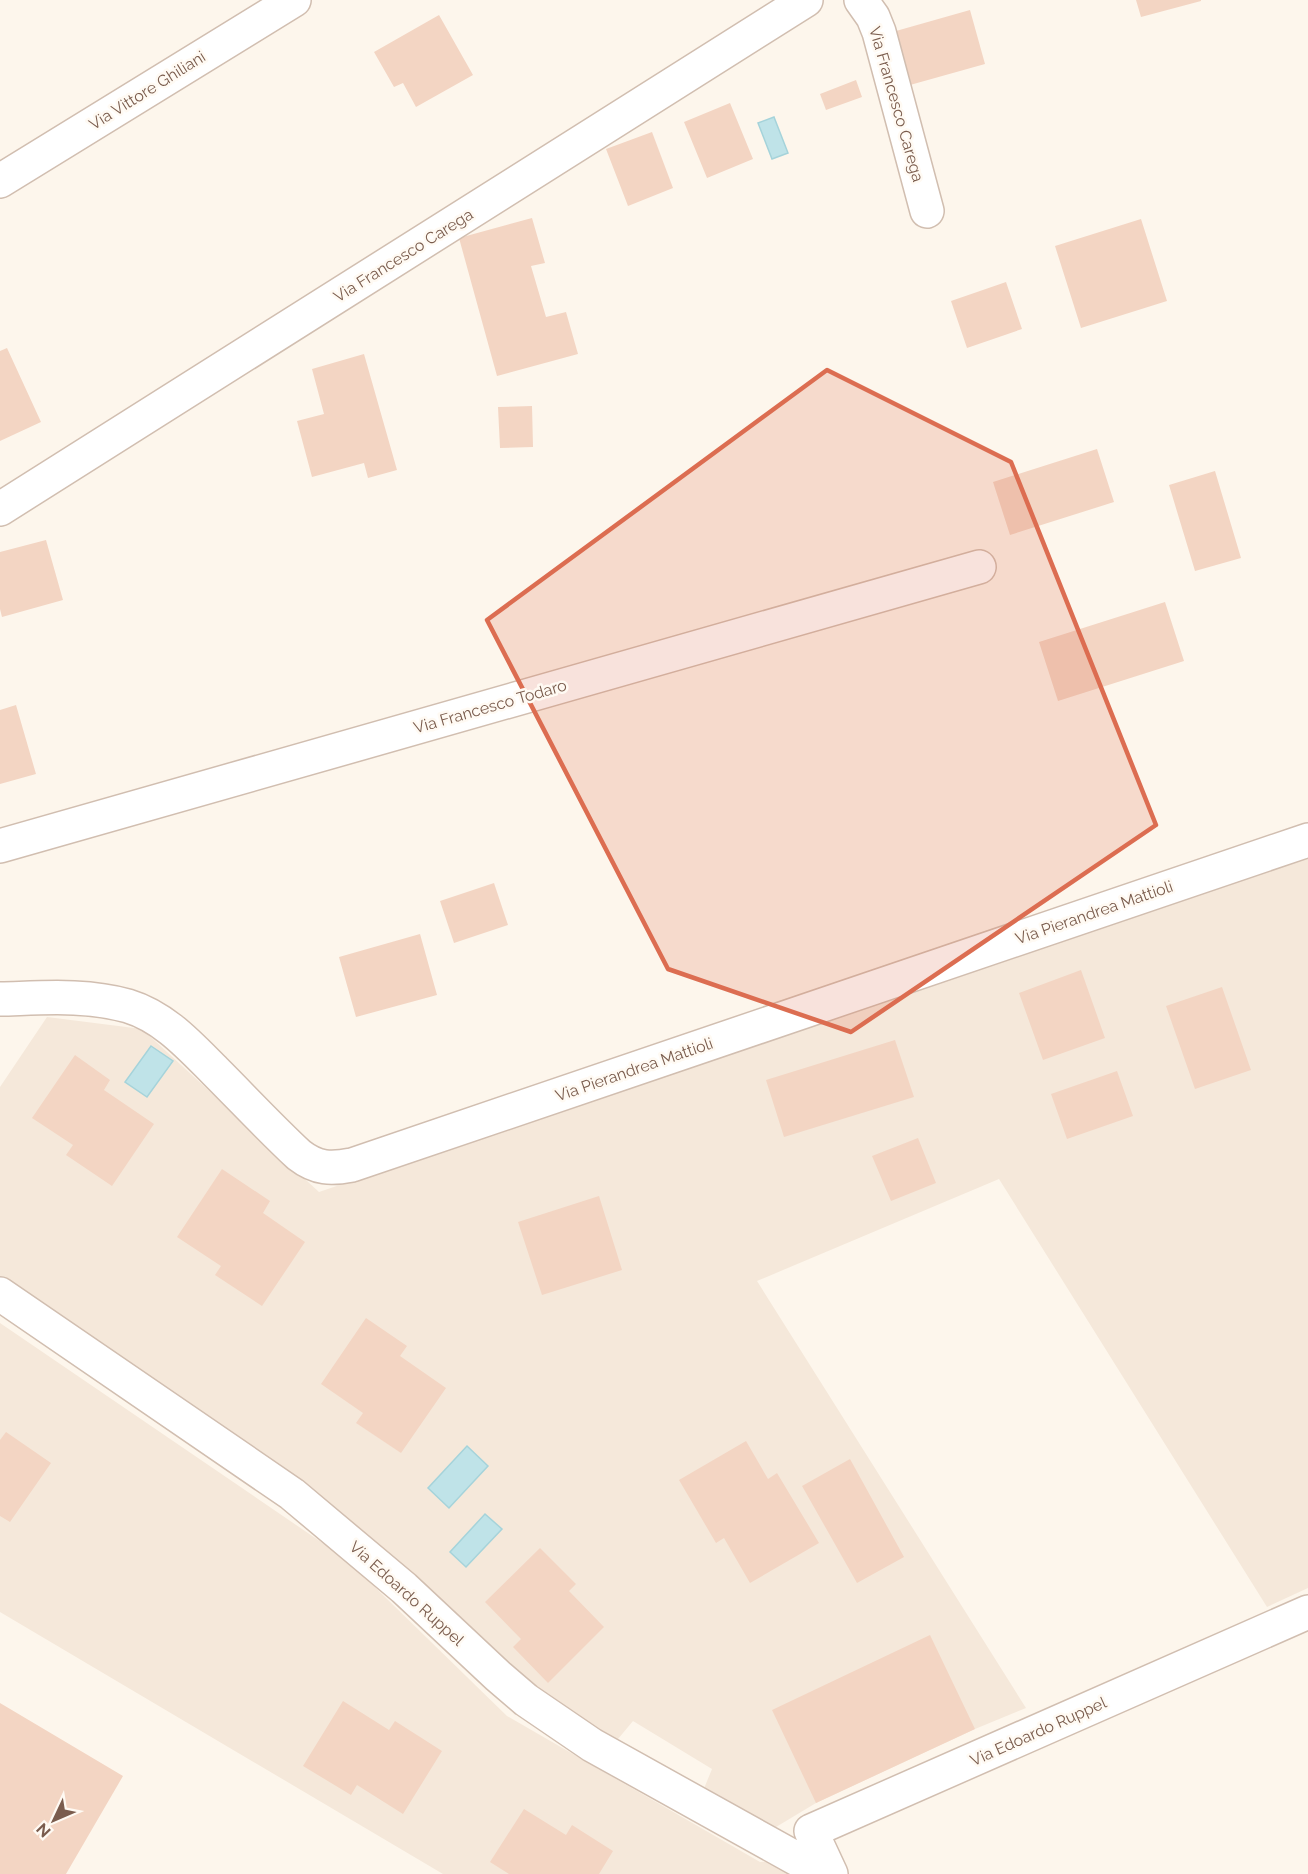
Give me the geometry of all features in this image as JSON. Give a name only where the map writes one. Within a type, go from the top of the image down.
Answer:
[{"type":"street","name":"Via Vittore Ghiliani","points":[[0,181],[294,0]]},
{"type":"street","name":"Via Francesco Carega","points":[[0,509],[806,0]]},
{"type":"street","name":"Via Francesco Carega","points":[[861,0],[873,17],[879,32],[927,211]]},
{"type":"street","name":"Via Francesco Todaro","points":[[0,846],[979,567]]},
{"type":"street","name":"Via Pierandrea Mattioli","points":[[0,999],[57,997],[107,1000],[145,1013],[165,1024],[181,1037],[299,1155],[321,1167],[336,1168],[363,1161],[1308,840]]},
{"type":"street","name":"Via Edoardo Ruppel","points":[[0,1294],[292,1494],[404,1588],[498,1676],[558,1724],[824,1874]]},
{"type":"street","name":"Via Edoardo Ruppel","points":[[831,1874],[811,1831],[1308,1612]]},
{"type":"highlighted area","points":[[827,370],[1011,462],[1156,825],[851,1032],[668,969],[487,620]]},
{"type":"shaded area","points":[[1308,857],[1308,1588],[1267,1607],[999,1179],[757,1281],[1026,1708],[975,1729],[816,1803],[776,1827],[745,1822],[703,1791],[712,1769],[633,1721],[613,1745],[544,1705],[325,1503],[0,1276],[0,1087],[47,1017],[142,1029],[319,1192]]},
{"type":"shaded area","points":[[0,1323],[346,1559],[507,1716],[760,1862],[800,1859],[811,1874],[443,1874],[0,1612]]},
{"type":"water","points":[[774,117],[788,153],[772,159],[758,123]]},
{"type":"water","points":[[151,1046],[173,1061],[147,1097],[125,1082]]},
{"type":"water","points":[[467,1446],[488,1466],[449,1508],[428,1488]]},
{"type":"water","points":[[485,1514],[502,1529],[466,1567],[450,1552]]},
{"type":"building","points":[[1136,0],[1201,0],[1201,1],[1141,17]]},
{"type":"building","points":[[970,10],[985,64],[910,85],[896,31]]},
{"type":"building","points":[[439,15],[473,75],[416,107],[403,83],[394,87],[374,52]]},
{"type":"building","points":[[856,80],[862,97],[826,110],[820,94]]},
{"type":"building","points":[[730,103],[753,159],[707,178],[684,122]]},
{"type":"building","points":[[652,132],[673,188],[628,206],[606,149]]},
{"type":"building","points":[[532,218],[545,263],[531,266],[546,317],[566,312],[578,354],[497,376],[459,238]]},
{"type":"building","points":[[1141,219],[1167,301],[1081,328],[1055,246]]},
{"type":"building","points":[[1006,282],[1022,329],[967,348],[951,301]]},
{"type":"building","points":[[7,348],[41,422],[0,441],[0,351]]},
{"type":"building","points":[[364,354],[397,470],[368,478],[364,463],[312,477],[297,421],[324,414],[312,369]]},
{"type":"building","points":[[532,406],[533,447],[500,448],[498,407]]},
{"type":"building","points":[[1097,449],[1114,502],[1010,535],[993,482]]},
{"type":"building","points":[[1215,471],[1241,558],[1195,571],[1169,485]]},
{"type":"building","points":[[46,540],[63,600],[2,617],[0,552]]},
{"type":"building","points":[[1165,602],[1184,661],[1058,701],[1039,642]]},
{"type":"building","points":[[16,705],[36,774],[0,784],[0,710]]},
{"type":"building","points":[[494,883],[508,925],[454,943],[440,901]]},
{"type":"building","points":[[420,934],[437,995],[356,1017],[339,957]]},
{"type":"building","points":[[1081,970],[1105,1038],[1043,1060],[1019,993]]},
{"type":"building","points":[[1222,987],[1251,1070],[1195,1089],[1166,1006]]},
{"type":"building","points":[[895,1040],[914,1097],[784,1137],[766,1080]]},
{"type":"building","points":[[75,1055],[110,1080],[104,1090],[154,1124],[112,1186],[66,1155],[73,1145],[32,1118]]},
{"type":"building","points":[[1117,1071],[1133,1116],[1067,1139],[1051,1094]]},
{"type":"building","points":[[918,1138],[936,1183],[891,1201],[872,1156]]},
{"type":"building","points":[[222,1169],[270,1201],[263,1213],[305,1242],[262,1306],[215,1275],[221,1266],[177,1237]]},
{"type":"building","points":[[599,1196],[622,1270],[542,1295],[518,1222]]},
{"type":"building","points":[[366,1318],[407,1346],[400,1356],[446,1388],[401,1453],[356,1423],[363,1413],[321,1384]]},
{"type":"building","points":[[6,1432],[51,1463],[10,1522],[0,1516],[0,1440]]},
{"type":"building","points":[[746,1441],[768,1479],[777,1473],[819,1543],[750,1583],[724,1538],[716,1543],[679,1480]]},
{"type":"building","points":[[850,1459],[904,1557],[857,1583],[802,1486]]},
{"type":"building","points":[[540,1548],[576,1584],[569,1591],[604,1627],[548,1683],[513,1647],[521,1639],[485,1602]]},
{"type":"building","points":[[930,1635],[975,1729],[816,1803],[772,1710]]},
{"type":"building","points":[[343,1701],[389,1730],[395,1721],[442,1751],[403,1814],[357,1785],[351,1795],[303,1766]]},
{"type":"building","points":[[0,1703],[123,1776],[66,1874],[0,1874]]},
{"type":"building","points":[[524,1809],[566,1835],[572,1825],[613,1851],[599,1874],[509,1874],[490,1862]]}]
